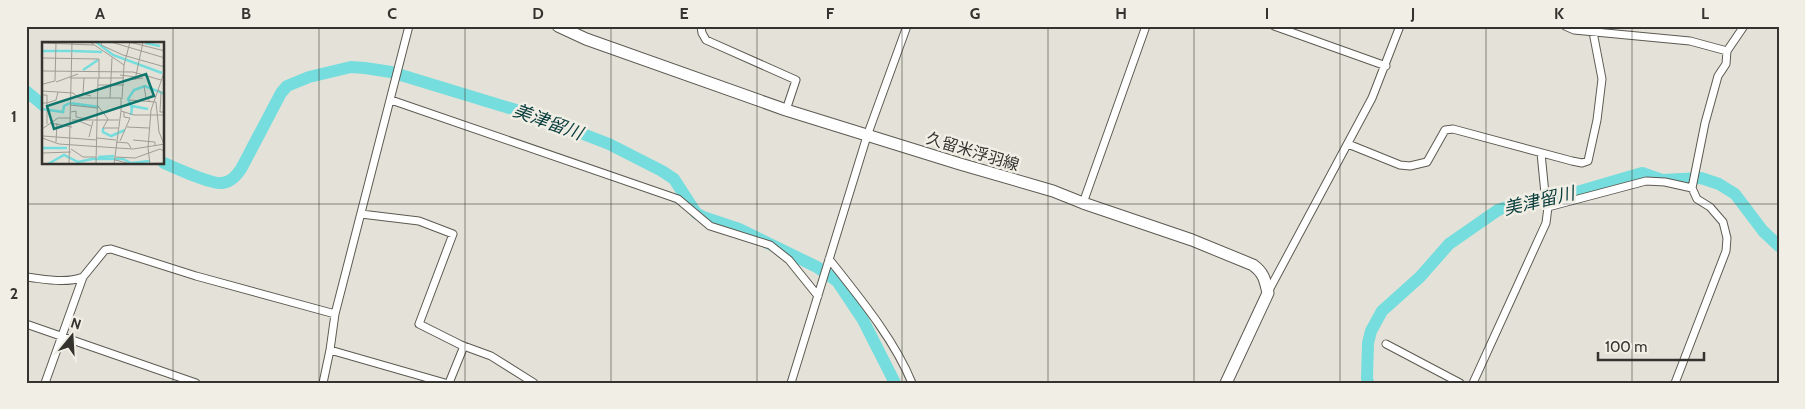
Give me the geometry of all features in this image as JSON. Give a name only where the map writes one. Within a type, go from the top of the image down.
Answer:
[{"type":"main road","name":"久留米浮羽線","points":[[558,26],[586,39],[786,110],[866,136],[1053,191],[1192,240],[1253,265],[1265,277],[1268,292]]},
{"type":"main road","points":[[1226,383],[1268,292]]},
{"type":"street","points":[[323,383],[335,314],[410,26]]},
{"type":"street","points":[[701,26],[706,40],[796,80],[786,110]]},
{"type":"street","points":[[791,383],[866,136],[907,26]]},
{"type":"street","points":[[1083,203],[1146,26]]},
{"type":"street","points":[[1274,26],[1386,66]]},
{"type":"street","points":[[1268,292],[1372,98],[1400,26]]},
{"type":"street","points":[[1566,26],[1574,30],[1592,30],[1690,40],[1727,51]]},
{"type":"street","points":[[1675,383],[1726,251],[1727,238],[1722,222],[1710,207],[1697,199],[1693,186],[1705,123],[1718,76],[1726,64],[1727,51],[1744,26]]},
{"type":"street","points":[[1348,144],[1400,165],[1410,166],[1426,162],[1445,130],[1453,129],[1582,163],[1588,161],[1597,120],[1602,80],[1592,30]]},
{"type":"street","points":[[391,100],[678,199],[710,226],[770,245],[789,260],[818,296]]},
{"type":"street","points":[[1473,383],[1546,223],[1547,205],[1541,153]]},
{"type":"street","points":[[1547,205],[1646,181],[1693,186]]},
{"type":"street","points":[[361,214],[419,221],[453,234],[420,324],[464,346],[491,356],[534,383]]},
{"type":"street","points":[[45,383],[83,277],[105,250],[111,249],[196,276],[335,314]]},
{"type":"street","points":[[829,260],[878,324],[912,383]]},
{"type":"street","points":[[26,277],[64,281],[83,277]]},
{"type":"street","points":[[26,324],[196,383]]},
{"type":"street","points":[[1386,344],[1460,383]]},
{"type":"street","points":[[449,383],[464,346]]},
{"type":"street","points":[[330,350],[444,383]]},
{"type":"waterway","name":"美津留川","points":[[165,163],[217,183],[231,180],[241,169],[281,93],[287,86],[309,77],[351,67],[391,72],[539,117],[609,144],[662,171],[674,179],[696,213],[739,229],[817,267],[837,281],[863,320],[895,383]]},
{"type":"waterway","name":"美津留川","points":[[26,91],[42,104]]},
{"type":"waterway","name":"美津留川","points":[[1368,383],[1368,343],[1371,331],[1382,311],[1420,277],[1449,244],[1498,210],[1516,204],[1560,197],[1642,173],[1662,180],[1701,178],[1719,184],[1735,194],[1763,231],[1779,246]]}]
